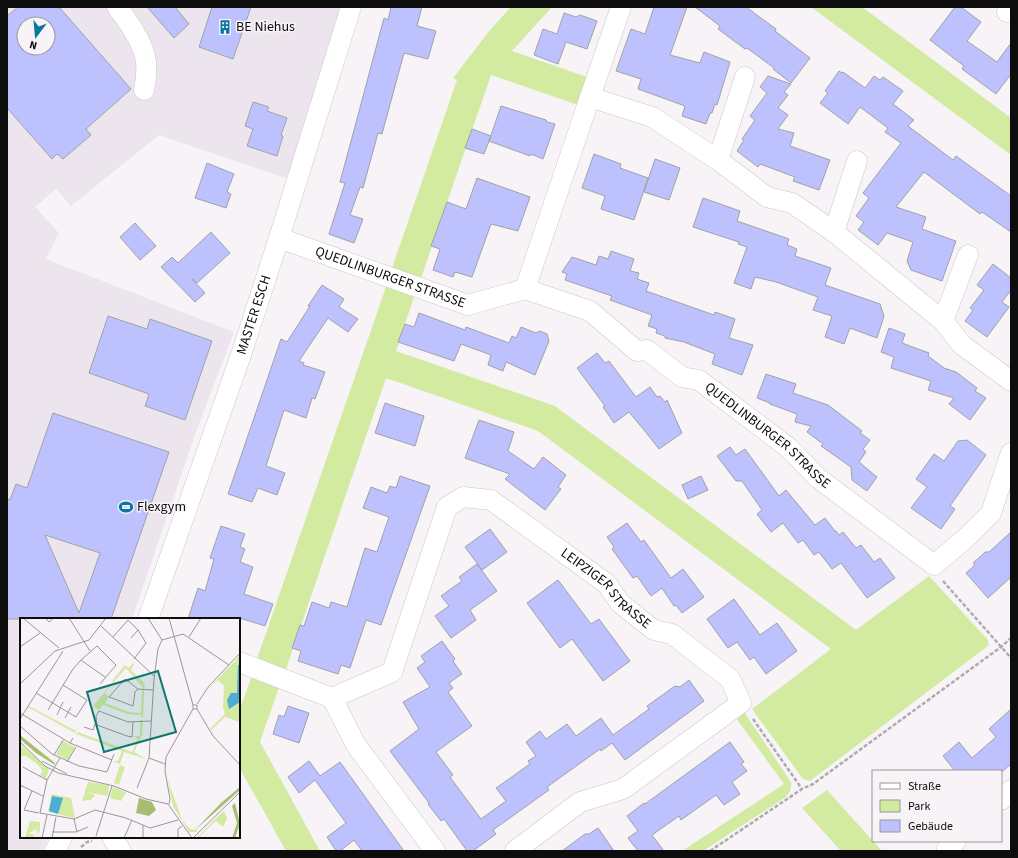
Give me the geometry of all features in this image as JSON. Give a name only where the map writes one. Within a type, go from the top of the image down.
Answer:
[{"type":"street","points":[[118,7],[141,45],[146,60],[147,74],[144,90]]},
{"type":"street","name":"MASTER ESCH","points":[[148,618],[242,352],[351,7]]},
{"type":"street","points":[[525,289],[621,7]]},
{"type":"street","points":[[718,160],[745,77]]},
{"type":"street","points":[[590,97],[652,117],[718,160],[767,198],[792,203],[834,232],[943,321],[962,345],[1011,381]]},
{"type":"street","points":[[834,232],[857,161]]},
{"type":"street","name":"QUEDLINBURGER STRASSE","points":[[279,238],[468,305],[525,289],[590,311],[637,351],[647,350],[682,377],[699,380],[789,448],[818,478],[934,565]]},
{"type":"street","points":[[943,321],[968,255]]},
{"type":"street","points":[[992,513],[1011,453]]},
{"type":"street","name":"LEIPZIGER STRASSE","points":[[332,698],[392,672],[447,507],[463,497],[491,500],[607,584],[620,603],[654,630],[672,634],[730,679],[741,703]]},
{"type":"street","points":[[934,565],[1011,498]]},
{"type":"street","points":[[240,662],[332,698],[356,745],[435,851]]},
{"type":"street","points":[[515,851],[580,802],[623,789],[741,703]]},
{"type":"street","points":[[1002,799],[1011,790]]},
{"type":"street","points":[[56,851],[62,838]]},
{"type":"street","points":[[103,839],[121,851]]},
{"type":"path","points":[[934,565],[942,580],[1011,658]]},
{"type":"path","points":[[710,851],[802,789],[813,784],[1001,647],[1011,638]]},
{"type":"path","points":[[741,703],[802,789]]},
{"type":"path","points":[[78,850],[87,842],[103,839]]},
{"type":"shaded area","points":[[7,7],[341,7],[288,179],[159,135],[71,206],[56,189],[35,207],[59,233],[46,259],[234,332],[196,432],[132,618],[20,618],[20,838],[48,838],[42,851],[7,851]]},
{"type":"green space","points":[[511,7],[552,7],[512,51],[587,77],[578,105],[491,75],[420,281],[391,271],[457,80],[453,78],[490,30]]},
{"type":"green space","points":[[811,7],[862,7],[1011,118],[1011,155]]},
{"type":"green space","points":[[386,287],[414,297],[396,351],[555,406],[856,630],[929,576],[988,640],[989,645],[810,781],[803,779],[752,709],[831,649],[538,431],[386,378],[285,672],[256,662]]},
{"type":"green space","points":[[251,678],[279,687],[260,742],[320,851],[286,851],[240,769],[240,709]]},
{"type":"green space","points":[[744,712],[791,782],[789,794],[703,851],[682,851],[784,784],[736,718]]},
{"type":"green space","points":[[827,790],[872,840],[872,842],[874,842],[882,851],[841,851],[802,808]]},
{"type":"building","points":[[18,7],[59,7],[131,89],[86,129],[91,135],[63,159],[57,154],[52,159],[7,108],[7,16]]},
{"type":"building","points":[[147,7],[175,7],[189,24],[174,38]]},
{"type":"building","name":"BE Niehus","points":[[212,7],[251,7],[233,59],[199,47]]},
{"type":"building","points":[[391,7],[422,7],[417,26],[436,31],[428,59],[404,53],[382,134],[378,133],[363,188],[360,187],[350,215],[363,219],[354,243],[329,234],[345,183],[340,182],[384,18],[388,20]]},
{"type":"building","points":[[654,7],[687,7],[670,55],[700,63],[704,52],[730,62],[717,105],[715,104],[706,124],[682,116],[685,106],[638,89],[641,79],[616,71],[631,29],[645,34]]},
{"type":"building","points":[[695,7],[746,7],[776,29],[775,31],[810,58],[791,83],[747,48],[745,49],[718,29],[720,26]]},
{"type":"building","points":[[955,7],[961,7],[981,22],[967,41],[997,62],[1011,43],[1011,74],[996,94],[962,69],[964,66],[930,40]]},
{"type":"building","points":[[564,13],[576,17],[580,15],[597,21],[587,49],[566,42],[558,64],[534,55],[543,29],[557,34]]},
{"type":"building","points":[[839,71],[842,73],[843,72],[865,88],[874,76],[880,80],[883,77],[903,91],[893,104],[914,120],[908,126],[953,160],[956,156],[1011,196],[1011,232],[982,212],[980,214],[924,172],[896,207],[926,217],[922,229],[956,241],[942,281],[911,270],[907,261],[913,242],[887,233],[878,245],[858,230],[864,222],[856,216],[869,198],[863,193],[901,143],[885,132],[888,128],[860,107],[848,124],[820,103],[828,93],[825,91]]},
{"type":"building","points":[[768,76],[791,84],[784,92],[788,95],[778,108],[788,115],[778,129],[794,133],[790,146],[830,160],[819,190],[793,181],[795,177],[760,164],[758,167],[737,151],[744,140],[742,139],[755,120],[750,116],[767,93],[760,87]]},
{"type":"building","points":[[253,102],[269,107],[267,111],[287,118],[281,135],[283,136],[277,156],[247,146],[253,129],[245,126]]},
{"type":"building","points":[[501,106],[555,124],[543,159],[531,154],[530,156],[489,141]]},
{"type":"building","points":[[472,129],[491,136],[484,154],[465,148]]},
{"type":"building","points":[[594,154],[621,164],[620,168],[648,178],[634,220],[601,209],[605,196],[582,188]]},
{"type":"building","points":[[655,159],[680,168],[669,200],[644,192]]},
{"type":"building","points":[[207,163],[234,174],[227,192],[231,194],[226,208],[195,198]]},
{"type":"building","points":[[477,178],[530,197],[518,231],[491,224],[472,277],[455,272],[453,277],[433,270],[440,249],[431,246],[447,202],[466,209]]},
{"type":"building","points":[[703,198],[740,211],[737,221],[789,239],[787,245],[797,249],[795,256],[831,268],[825,285],[880,304],[884,316],[877,338],[850,328],[844,344],[825,337],[832,316],[813,310],[818,297],[776,282],[755,277],[751,289],[734,283],[747,247],[738,244],[739,242],[693,227]]},
{"type":"building","points":[[135,223],[156,246],[140,260],[120,237]]},
{"type":"building","points":[[211,232],[230,253],[197,283],[192,279],[205,293],[195,302],[161,267],[172,257],[178,263]]},
{"type":"building","points":[[611,251],[634,259],[630,271],[639,273],[637,279],[649,283],[646,291],[714,315],[715,312],[735,319],[729,338],[753,345],[742,375],[712,364],[715,354],[684,342],[665,338],[665,336],[656,333],[657,329],[648,326],[652,315],[610,300],[612,296],[565,280],[567,274],[562,272],[572,257],[596,265],[599,256],[608,259]]},
{"type":"building","points":[[993,264],[1011,278],[1011,290],[1002,302],[1009,307],[987,337],[965,321],[973,310],[970,308],[984,290],[977,285]]},
{"type":"building","points":[[322,285],[344,299],[339,307],[358,319],[348,332],[328,318],[299,361],[304,363],[303,365],[325,372],[315,399],[312,398],[306,418],[284,410],[266,466],[285,473],[277,495],[258,488],[252,502],[228,494],[281,339],[287,342]]},
{"type":"building","points":[[419,313],[465,330],[466,327],[509,343],[512,336],[516,338],[521,327],[536,333],[540,331],[547,334],[549,341],[535,375],[506,362],[503,371],[488,365],[491,355],[461,344],[454,361],[398,342],[405,324],[414,327]]},
{"type":"building","points":[[108,316],[147,329],[150,319],[212,341],[185,420],[145,406],[149,394],[89,373]]},
{"type":"building","points":[[889,328],[905,334],[902,343],[929,353],[928,356],[944,368],[956,372],[977,388],[975,391],[986,398],[970,420],[949,404],[954,398],[928,390],[931,381],[891,368],[894,357],[881,352]]},
{"type":"building","points":[[597,353],[605,363],[609,361],[636,397],[650,387],[657,397],[660,396],[665,402],[667,400],[682,433],[659,449],[629,412],[614,423],[603,407],[605,406],[577,368]]},
{"type":"building","points":[[766,374],[796,384],[793,393],[828,405],[862,431],[860,433],[870,440],[863,449],[866,452],[859,462],[877,477],[867,491],[852,480],[851,467],[821,446],[823,444],[807,432],[811,426],[795,422],[797,414],[757,398]]},
{"type":"building","points":[[385,403],[424,416],[415,446],[375,433]]},
{"type":"building","points":[[53,413],[169,452],[111,618],[7,619],[7,499],[10,500],[16,484],[27,488]],"holes":[[[45,535],[100,553],[79,613]]]},
{"type":"building","points":[[479,420],[514,432],[508,451],[534,469],[543,457],[566,475],[558,487],[561,489],[545,510],[505,479],[510,474],[465,458]]},
{"type":"building","points":[[967,440],[986,455],[950,506],[955,509],[941,529],[911,508],[927,487],[916,479],[934,454],[944,461],[958,441]]},
{"type":"building","points":[[730,447],[736,455],[745,449],[779,496],[786,490],[815,525],[825,518],[839,535],[843,532],[856,548],[861,545],[874,562],[880,558],[895,578],[867,598],[841,563],[832,569],[819,552],[814,555],[803,540],[798,543],[783,523],[771,532],[757,514],[762,510],[742,481],[736,481],[717,456]]},
{"type":"building","points":[[400,476],[430,486],[381,625],[366,620],[350,668],[341,665],[338,674],[298,661],[301,651],[292,648],[300,625],[304,626],[312,602],[329,608],[331,602],[347,607],[365,548],[377,552],[389,517],[363,508],[371,487],[387,493],[390,486],[396,488]]},
{"type":"building","points":[[701,476],[708,490],[688,499],[682,485]]},
{"type":"building","points":[[627,523],[641,542],[644,540],[671,578],[683,569],[704,597],[682,613],[676,605],[674,606],[662,588],[651,596],[637,576],[633,578],[612,549],[614,547],[607,537]]},
{"type":"building","points":[[221,526],[245,534],[240,547],[245,549],[240,562],[253,567],[244,594],[273,604],[265,626],[240,618],[188,618],[198,588],[205,591],[214,559],[210,558]]},
{"type":"building","points":[[490,529],[507,552],[482,570],[465,547]]},
{"type":"building","points":[[1011,532],[1011,577],[988,598],[966,573],[974,566],[974,562],[985,552],[989,552]]},
{"type":"building","points":[[477,564],[497,591],[470,610],[476,620],[451,638],[435,616],[449,606],[441,596],[462,581],[459,577]]},
{"type":"building","points":[[558,580],[591,624],[599,619],[630,661],[603,681],[572,639],[560,648],[527,603]]},
{"type":"building","points":[[734,599],[760,635],[777,623],[797,651],[766,674],[754,657],[750,660],[737,642],[728,648],[707,619]]},
{"type":"building","points":[[442,641],[455,659],[453,661],[462,674],[449,683],[453,688],[448,692],[472,726],[436,752],[453,775],[450,777],[481,819],[506,801],[496,788],[530,764],[528,761],[536,756],[526,742],[540,731],[546,739],[567,724],[576,736],[601,718],[613,735],[649,709],[647,706],[675,686],[680,687],[689,680],[704,701],[625,760],[612,743],[601,751],[600,749],[547,787],[549,790],[493,830],[496,834],[473,851],[467,851],[444,819],[441,821],[390,751],[419,729],[403,702],[430,687],[417,668],[425,662],[421,656]]},
{"type":"building","points":[[288,706],[309,713],[299,743],[273,734],[279,715],[284,717]]},
{"type":"building","points":[[1011,709],[1011,764],[1003,771],[954,770],[943,756],[959,742],[972,758],[996,737],[989,729]]},
{"type":"building","points":[[730,742],[744,762],[741,764],[747,771],[732,782],[740,794],[724,805],[716,795],[681,820],[679,816],[652,835],[664,851],[638,851],[628,838],[638,831],[627,816]]},
{"type":"building","points":[[309,761],[320,776],[340,762],[404,851],[362,851],[354,840],[340,851],[336,851],[327,837],[346,823],[315,780],[299,793],[288,777]]},
{"type":"building","points":[[598,828],[614,851],[562,851],[585,834],[589,834]]},
{"type":"place","name":"BE Niehus","points":[[225,27]]},
{"type":"place","name":"Flexgym","points":[[126,507]]}]
